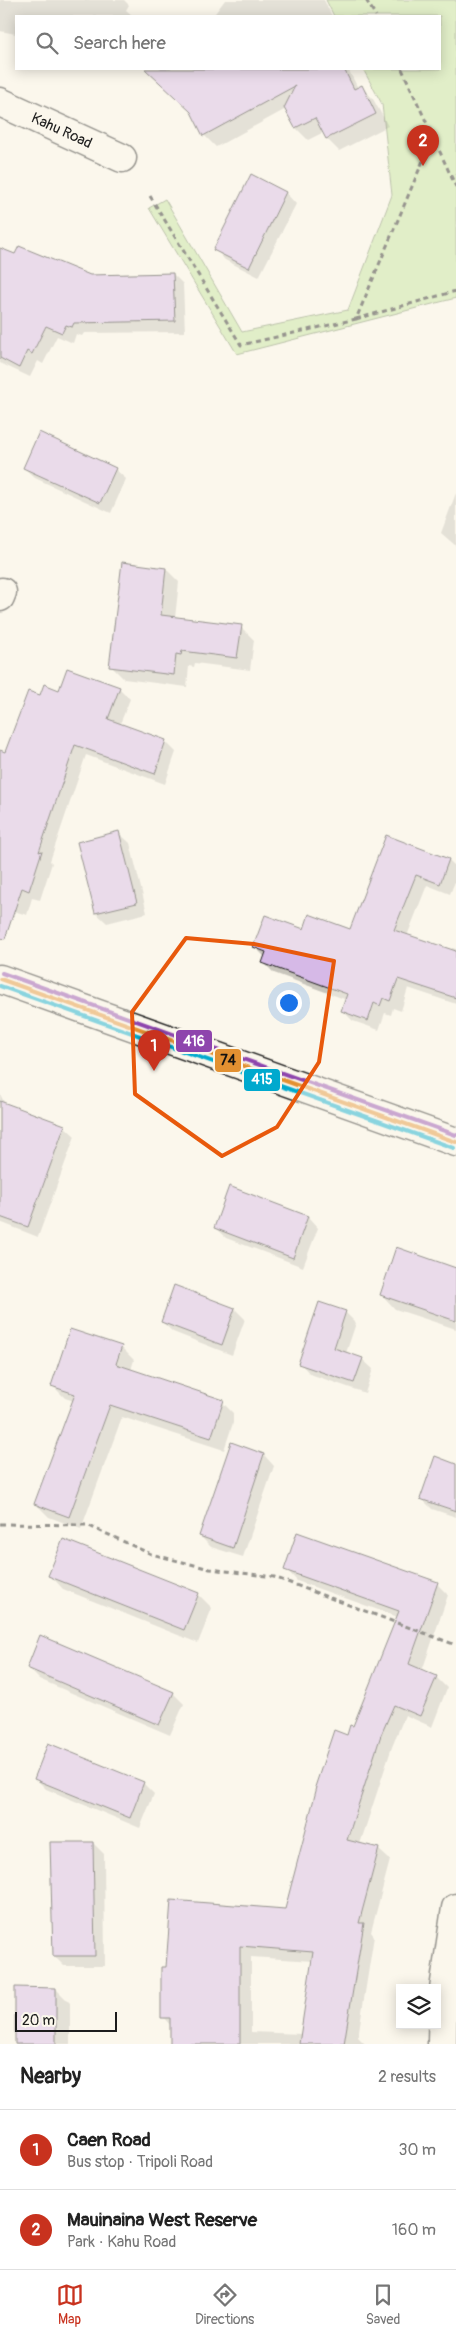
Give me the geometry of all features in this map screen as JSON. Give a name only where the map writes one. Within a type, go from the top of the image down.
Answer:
[{"type":"street","name":"Kahu Road","points":[[0,102],[122,158]]},
{"type":"street","points":[[0,979],[456,1142]]},
{"type":"street","points":[[442,2044],[443,1996],[456,1908]]},
{"type":"path","points":[[366,0],[375,15]]},
{"type":"path","points":[[402,70],[456,187]]},
{"type":"path","points":[[356,318],[433,136]]},
{"type":"path","points":[[150,196],[241,345],[356,318],[456,291]]},
{"type":"path","points":[[0,1524],[86,1525],[151,1554],[210,1569],[274,1577],[456,1645]]},
{"type":"highlighted area","points":[[186,938],[254,944],[334,961],[319,1062],[277,1127],[222,1156],[135,1094],[132,1012]]},
{"type":"green space","points":[[326,0],[456,0],[456,298],[237,354],[149,208],[165,199],[242,332],[348,310],[392,195],[382,104],[364,70],[441,70],[441,15],[334,15]]},
{"type":"building","points":[[146,70],[344,70],[354,89],[362,85],[376,114],[326,139],[315,118],[295,128],[284,108],[295,86],[203,136],[191,112]]},
{"type":"building","points":[[251,174],[286,192],[249,268],[213,250]]},
{"type":"building","points":[[19,246],[90,275],[173,273],[175,321],[74,323],[72,327],[66,325],[62,333],[46,326],[32,354],[27,351],[19,368],[0,358],[0,248],[15,254]]},
{"type":"building","points":[[39,432],[116,468],[100,503],[23,468]]},
{"type":"building","points":[[122,562],[166,568],[161,615],[242,625],[237,658],[182,651],[181,655],[176,654],[174,675],[109,667]]},
{"type":"building","points":[[67,668],[120,687],[108,719],[166,740],[155,774],[75,745],[39,852],[42,851],[29,891],[22,888],[5,939],[0,938],[0,750],[5,752],[28,691],[40,695],[44,684],[59,690]]},
{"type":"building","points":[[119,831],[137,903],[95,913],[77,842]]},
{"type":"building","points":[[386,835],[449,859],[440,884],[416,875],[394,930],[456,951],[456,998],[398,979],[390,1001],[383,998],[380,1006],[374,1003],[368,1021],[341,1011],[347,994],[262,963],[266,952],[253,947],[265,915],[304,929],[309,914],[350,929]]},
{"type":"building","points":[[0,1101],[65,1125],[28,1227],[0,1217]]},
{"type":"building","points":[[229,1186],[308,1216],[293,1258],[214,1228]]},
{"type":"building","points":[[396,1247],[456,1268],[456,1321],[380,1295]]},
{"type":"building","points":[[174,1285],[235,1308],[222,1345],[161,1322]]},
{"type":"building","points":[[319,1302],[346,1311],[334,1348],[363,1358],[354,1383],[298,1364]]},
{"type":"building","points":[[70,1329],[122,1346],[116,1364],[224,1400],[211,1438],[110,1405],[69,1517],[34,1504],[75,1394],[51,1386]]},
{"type":"building","points":[[231,1442],[264,1454],[233,1548],[199,1536]]},
{"type":"building","points":[[435,1456],[456,1464],[456,1511],[420,1499]]},
{"type":"building","points":[[297,1532],[438,1582],[409,1664],[437,1676],[420,1716],[394,1705],[381,1735],[347,1840],[379,1848],[359,1923],[364,1923],[344,2044],[299,2044],[313,1952],[240,1946],[240,2044],[170,2044],[170,2018],[161,2018],[161,1967],[166,1967],[171,1900],[285,1909],[317,1787],[315,1787],[334,1730],[347,1735],[350,1725],[353,1726],[399,1611],[284,1570]]},
{"type":"building","points":[[63,1539],[199,1593],[184,1630],[48,1576]]},
{"type":"building","points":[[40,1635],[174,1692],[159,1725],[27,1668]]},
{"type":"building","points":[[48,1743],[144,1782],[130,1818],[34,1779]]},
{"type":"building","points":[[50,1842],[93,1842],[95,1956],[53,1956]]},
{"type":"building","points":[[15,1987],[56,1988],[56,2044],[15,2044]]},
{"type":"transit line","name":"416","points":[[2,973],[456,1135]]},
{"type":"transit line","name":"74","points":[[0,979],[456,1142]]},
{"type":"transit line","name":"415","points":[[0,986],[454,1148]]},
{"type":"place","name":"Mauinaina West Reserve","points":[[423,166]]},
{"type":"place","name":"Caen Road","points":[[154,1071]]}]
